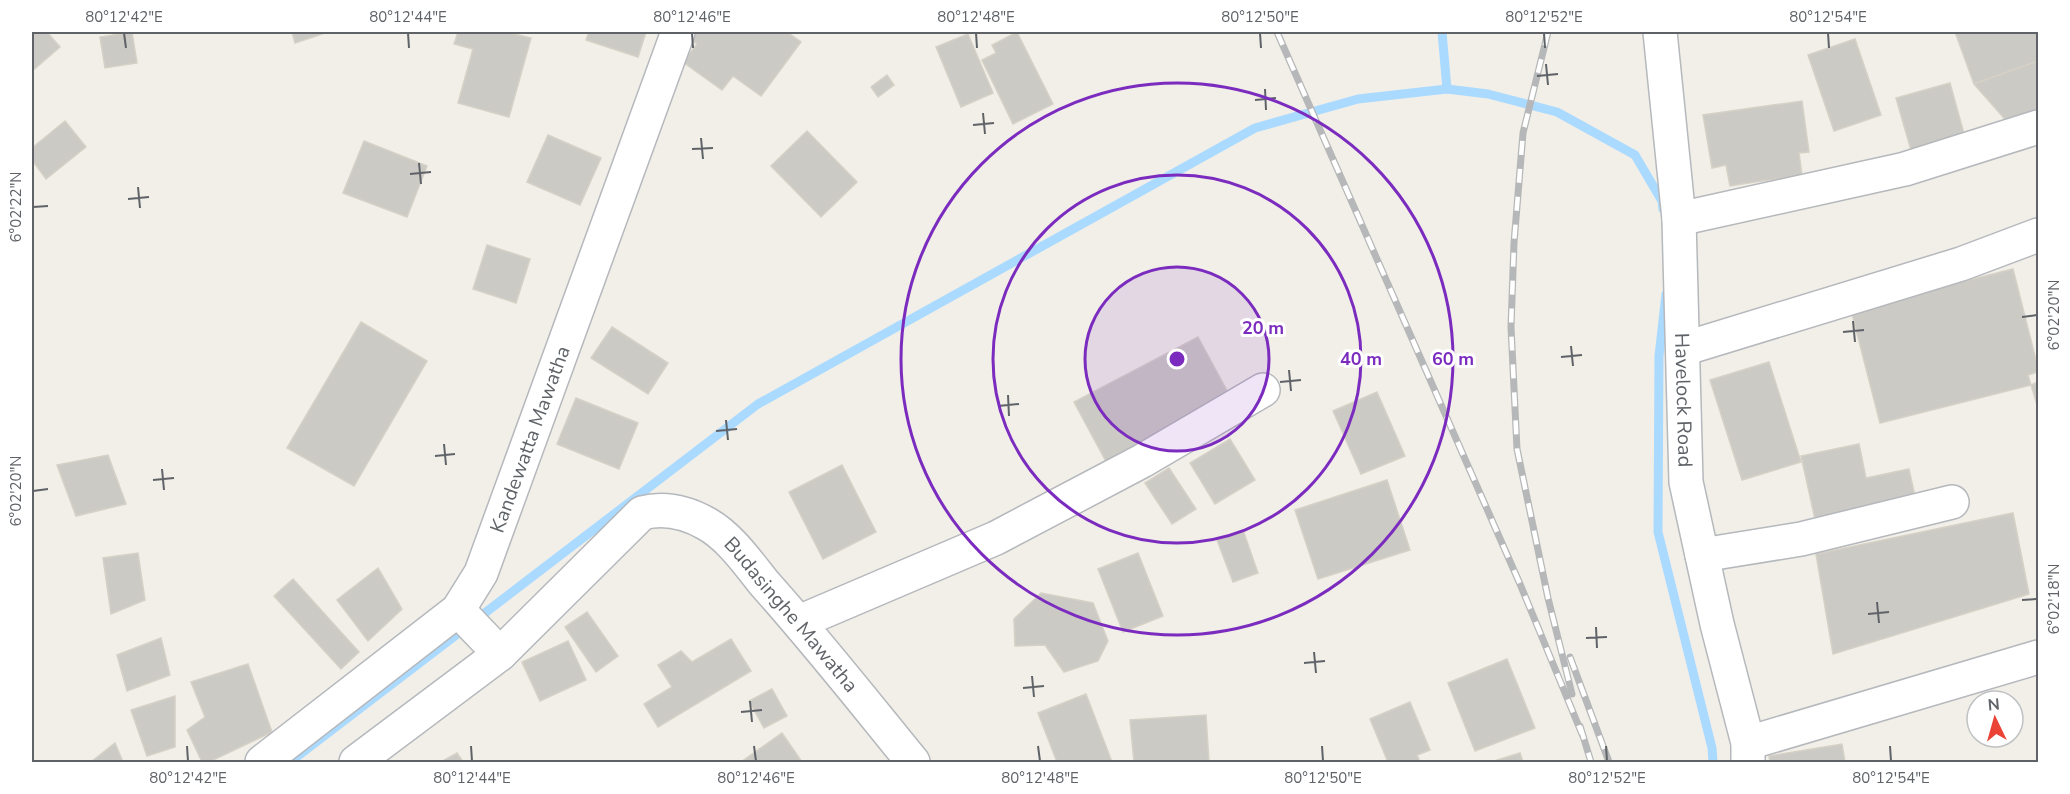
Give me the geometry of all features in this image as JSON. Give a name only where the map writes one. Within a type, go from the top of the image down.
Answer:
[{"type":"street","name":"Kandewatta Mawatha","points":[[262,762],[458,610],[481,573],[678,32]]},
{"type":"street","name":"Havelock Road","points":[[1660,32],[1679,219],[1686,482],[1748,753]]},
{"type":"street","points":[[1679,219],[1905,169],[2038,127]]},
{"type":"street","points":[[1683,349],[1961,264],[2038,235]]},
{"type":"street","points":[[799,622],[996,537],[1143,461],[1263,390]]},
{"type":"street","points":[[1701,555],[1801,539],[1952,502]]},
{"type":"street","name":"Budasinghe Mawatha","points":[[500,654],[642,513],[663,509],[675,511],[709,524],[729,542],[799,622],[913,762]]},
{"type":"street","points":[[356,762],[500,654],[458,610]]},
{"type":"street","points":[[1748,753],[2038,657]]},
{"type":"building","points":[[36,32],[47,32],[60,47],[32,71],[32,35]]},
{"type":"building","points":[[132,32],[137,63],[105,68],[100,37]]},
{"type":"building","points":[[292,32],[328,32],[295,43]]},
{"type":"building","points":[[458,32],[506,32],[531,38],[509,117],[458,103],[473,49],[454,44]]},
{"type":"building","points":[[589,32],[646,32],[638,57],[586,40]]},
{"type":"building","points":[[695,32],[787,32],[801,42],[761,96],[733,76],[722,90],[683,62],[697,44],[690,39]]},
{"type":"building","points":[[1017,32],[1053,104],[1013,124],[982,60],[996,53],[992,45]]},
{"type":"building","points":[[1955,32],[2038,32],[2038,61],[1974,84]]},
{"type":"building","points":[[968,34],[993,93],[961,107],[936,47]]},
{"type":"building","points":[[1855,39],[1881,115],[1834,131],[1808,55]]},
{"type":"building","points":[[2038,61],[2038,116],[2010,125],[1974,84]]},
{"type":"building","points":[[887,75],[894,85],[878,97],[871,87]]},
{"type":"building","points":[[1950,83],[1966,141],[1913,157],[1896,98]]},
{"type":"building","points":[[1802,101],[1809,152],[1799,153],[1802,175],[1730,186],[1726,165],[1712,168],[1703,115]]},
{"type":"building","points":[[65,121],[86,147],[46,179],[32,160],[32,148]]},
{"type":"building","points":[[807,131],[857,182],[821,217],[771,166]]},
{"type":"building","points":[[548,135],[601,158],[580,205],[527,182]]},
{"type":"building","points":[[364,141],[427,166],[407,217],[343,193]]},
{"type":"building","points":[[487,245],[530,259],[516,303],[473,289]]},
{"type":"building","points":[[2013,269],[2038,368],[2038,372],[2028,375],[2031,385],[1880,423],[1851,310]]},
{"type":"building","points":[[361,322],[427,361],[354,486],[287,448]]},
{"type":"building","points":[[612,327],[668,363],[648,394],[591,358]]},
{"type":"building","points":[[1198,337],[1233,402],[1109,467],[1074,402]]},
{"type":"building","points":[[1769,362],[1801,462],[1742,480],[1710,380]]},
{"type":"building","points":[[2038,382],[2038,408],[2031,385]]},
{"type":"building","points":[[1377,392],[1405,456],[1361,474],[1333,411]]},
{"type":"building","points":[[576,398],[638,423],[619,469],[557,444]]},
{"type":"building","points":[[1230,439],[1255,480],[1215,504],[1190,463]]},
{"type":"building","points":[[1859,444],[1866,478],[1909,469],[1917,506],[1817,528],[1801,456]]},
{"type":"building","points":[[108,455],[126,504],[76,516],[57,465]]},
{"type":"building","points":[[842,465],[876,532],[823,559],[789,492]]},
{"type":"building","points":[[1169,468],[1196,509],[1172,524],[1145,483]]},
{"type":"building","points":[[1387,480],[1410,550],[1318,579],[1295,510]]},
{"type":"building","points":[[2013,513],[2029,594],[1833,654],[1816,554]]},
{"type":"building","points":[[1243,530],[1258,573],[1233,582],[1217,540]]},
{"type":"building","points":[[138,553],[145,600],[111,614],[103,558]]},
{"type":"building","points":[[1138,553],[1163,616],[1123,632],[1098,569]]},
{"type":"building","points":[[378,568],[402,609],[368,641],[337,600]]},
{"type":"building","points":[[293,579],[359,652],[341,669],[274,596]]},
{"type":"building","points":[[1041,593],[1093,603],[1108,641],[1098,661],[1064,672],[1045,645],[1015,646],[1014,619]]},
{"type":"building","points":[[587,612],[618,656],[596,672],[565,627]]},
{"type":"building","points":[[161,638],[170,675],[127,691],[117,655]]},
{"type":"building","points":[[731,639],[751,671],[658,727],[644,704],[672,687],[658,665],[681,651],[692,662]]},
{"type":"building","points":[[568,641],[586,680],[540,701],[522,662]]},
{"type":"building","points":[[1507,659],[1535,728],[1475,751],[1448,683]]},
{"type":"building","points":[[248,664],[272,732],[209,762],[202,762],[187,730],[205,717],[191,682]]},
{"type":"building","points":[[772,689],[787,716],[764,728],[749,701]]},
{"type":"building","points":[[1086,694],[1112,762],[1057,762],[1038,713]]},
{"type":"building","points":[[175,696],[175,747],[147,756],[131,710]]},
{"type":"building","points":[[1410,702],[1430,750],[1417,755],[1420,762],[1388,762],[1370,719]]},
{"type":"building","points":[[1206,715],[1209,762],[1134,762],[1130,720]]},
{"type":"building","points":[[782,733],[802,762],[741,762]]},
{"type":"building","points":[[115,743],[123,762],[91,762]]},
{"type":"building","points":[[1842,744],[1845,762],[1770,762],[1769,756]]},
{"type":"building","points":[[457,753],[463,762],[441,762]]},
{"type":"building","points":[[1520,753],[1523,762],[1491,762]]},
{"type":"waterway","points":[[1442,32],[1447,89]]},
{"type":"waterway","points":[[290,762],[758,404],[1255,128],[1358,99],[1447,89],[1488,94],[1557,112],[1635,155],[1662,201],[1663,209]]},
{"type":"waterway","points":[[1666,294],[1659,356],[1658,532],[1712,748],[1713,762]]},
{"type":"railway","points":[[1277,32],[1520,584],[1582,734]]},
{"type":"railway","points":[[1548,32],[1523,133],[1514,243],[1511,327],[1517,449],[1548,598],[1572,694]]},
{"type":"railway","points":[[1570,657],[1609,762]]},
{"type":"railway","points":[[1580,726],[1591,762]]}]
